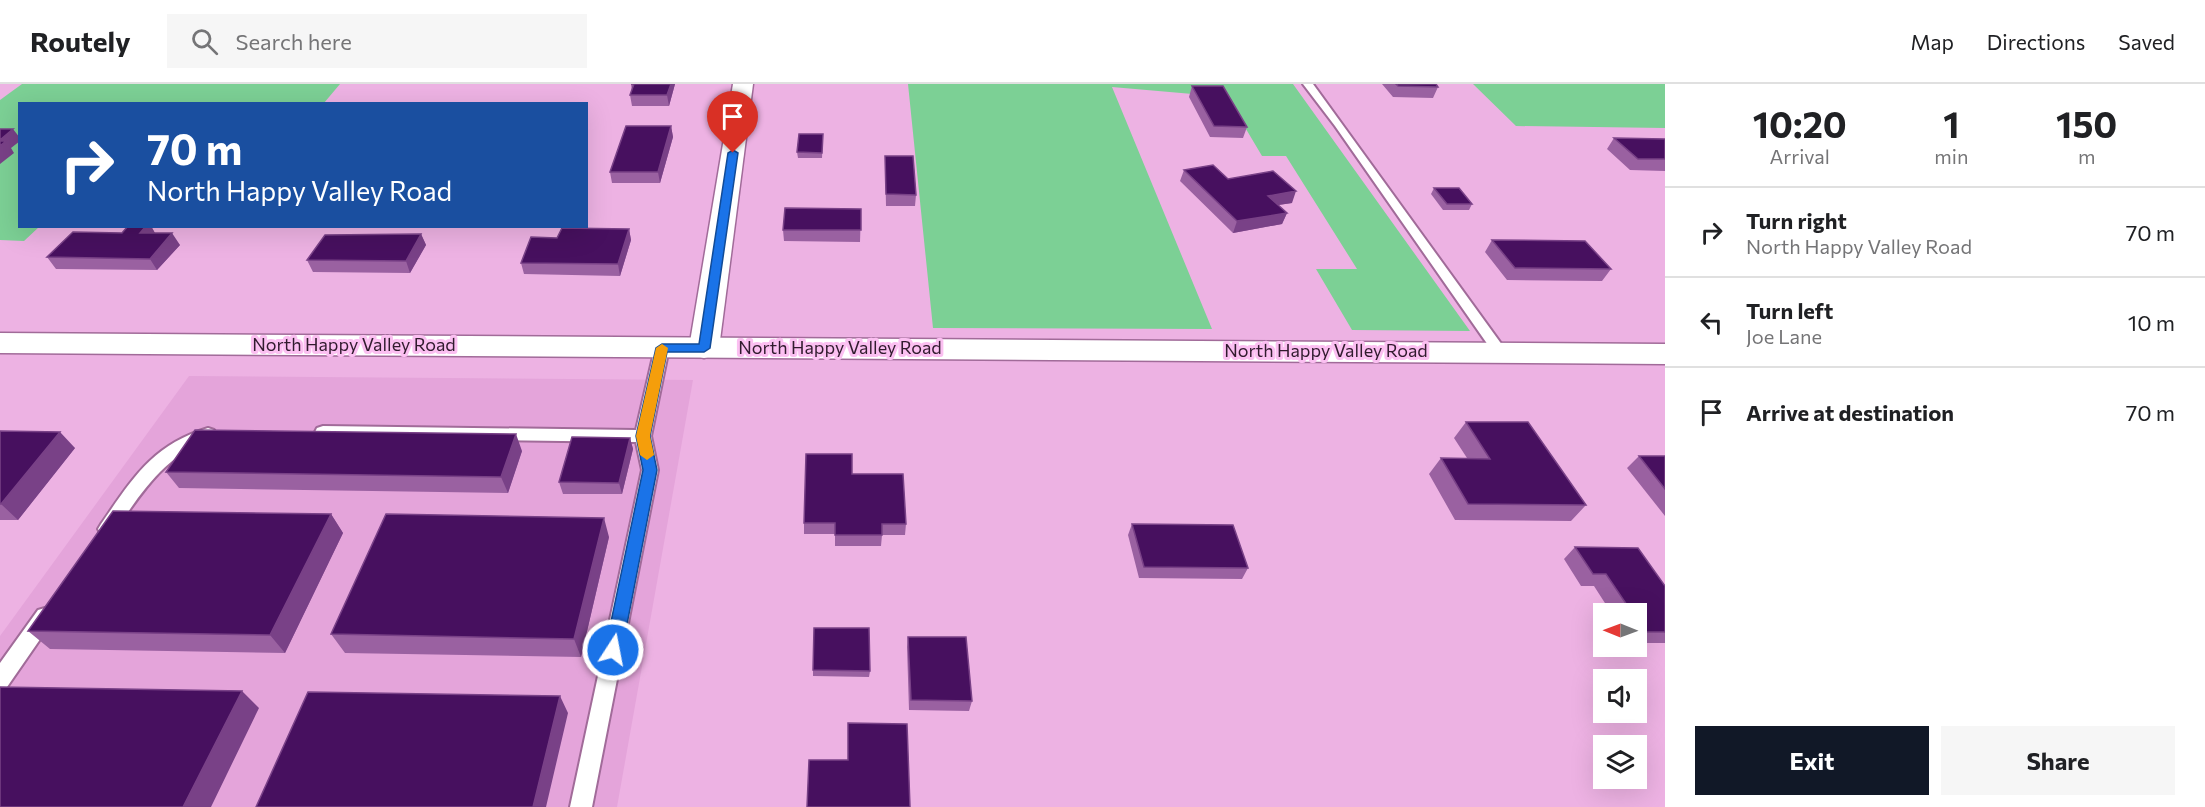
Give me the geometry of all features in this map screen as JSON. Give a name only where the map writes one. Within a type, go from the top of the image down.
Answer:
[{"type":"main road","points":[[704,348],[743,84]]},
{"type":"main road","name":"North Happy Valley Road","points":[[0,343],[1665,354]]},
{"type":"lane","points":[[1308,84],[1339,124],[1500,352]]},
{"type":"lane","points":[[581,807],[650,470],[643,436],[662,348]]},
{"type":"lane","points":[[100,539],[147,473],[163,457],[199,436],[222,431]]},
{"type":"lane","points":[[304,432],[643,436]]},
{"type":"lane","points":[[0,680],[53,605]]},
{"type":"shaded area","points":[[189,376],[693,380],[617,807],[0,807],[0,636]]},
{"type":"green space","points":[[22,84],[340,84],[325,102],[18,102],[18,228],[38,228],[24,241],[0,240],[0,100]]},
{"type":"green space","points":[[908,84],[1293,84],[1470,331],[1352,330],[1316,269],[1357,269],[1286,156],[1262,156],[1227,97],[1112,87],[1212,329],[933,328]]},
{"type":"green space","points":[[1473,84],[1665,84],[1665,128],[1516,126]]},
{"type":"building","points":[[634,84],[671,84],[667,95],[630,95]]},
{"type":"building","points":[[1396,84],[1436,84],[1438,87],[1398,86]]},
{"type":"building","points":[[1192,86],[1223,86],[1247,127],[1214,126]]},
{"type":"building","points":[[626,126],[671,126],[658,172],[610,172]]},
{"type":"building","points":[[0,129],[13,129],[0,140]]},
{"type":"building","points":[[799,134],[823,134],[822,153],[797,152]]},
{"type":"building","points":[[1614,138],[1665,139],[1665,159],[1638,159]]},
{"type":"building","points":[[885,156],[913,156],[916,195],[886,194]]},
{"type":"building","points":[[1213,165],[1228,179],[1273,171],[1296,191],[1268,196],[1287,213],[1237,221],[1184,170]]},
{"type":"building","points":[[1434,188],[1459,188],[1472,204],[1447,204]]},
{"type":"building","points":[[785,208],[861,209],[861,230],[783,230]]},
{"type":"building","points":[[126,228],[144,228],[140,233],[172,233],[150,259],[47,257],[73,232],[122,233]]},
{"type":"building","points":[[562,228],[629,229],[618,264],[521,263],[531,237],[557,238]]},
{"type":"building","points":[[421,234],[406,261],[307,260],[325,235]]},
{"type":"building","points":[[1492,240],[1585,241],[1611,269],[1515,268]]},
{"type":"building","points":[[1466,422],[1528,422],[1586,505],[1468,504],[1441,458],[1490,459]]},
{"type":"building","points":[[195,430],[516,434],[501,477],[166,472]]},
{"type":"building","points":[[0,431],[60,432],[1,504],[0,504]]},
{"type":"building","points":[[572,437],[630,438],[619,483],[559,482]]},
{"type":"building","points":[[806,454],[852,454],[852,474],[903,474],[906,524],[882,524],[882,535],[835,535],[835,523],[804,523]]},
{"type":"building","points":[[1639,456],[1665,456],[1665,489]]},
{"type":"building","points":[[113,511],[331,514],[270,635],[28,631]]},
{"type":"building","points":[[386,514],[604,518],[574,639],[331,634]]},
{"type":"building","points":[[1132,524],[1233,525],[1248,568],[1144,567]]},
{"type":"building","points":[[1575,547],[1638,548],[1665,586],[1665,632],[1647,632],[1647,603],[1626,603],[1606,574],[1593,574]]},
{"type":"building","points":[[814,628],[869,628],[870,671],[813,670]]},
{"type":"building","points":[[908,637],[966,637],[972,701],[911,700]]},
{"type":"building","points":[[0,687],[242,691],[183,807],[0,807]]},
{"type":"building","points":[[308,692],[560,696],[533,807],[256,807]]},
{"type":"building","points":[[848,723],[907,724],[910,807],[807,807],[809,760],[848,760]]},
{"type":"slow traffic","points":[[647,455],[643,436],[662,348]]},
{"type":"route","points":[[613,650],[650,470],[643,436],[662,348],[704,348],[733,153]]}]
